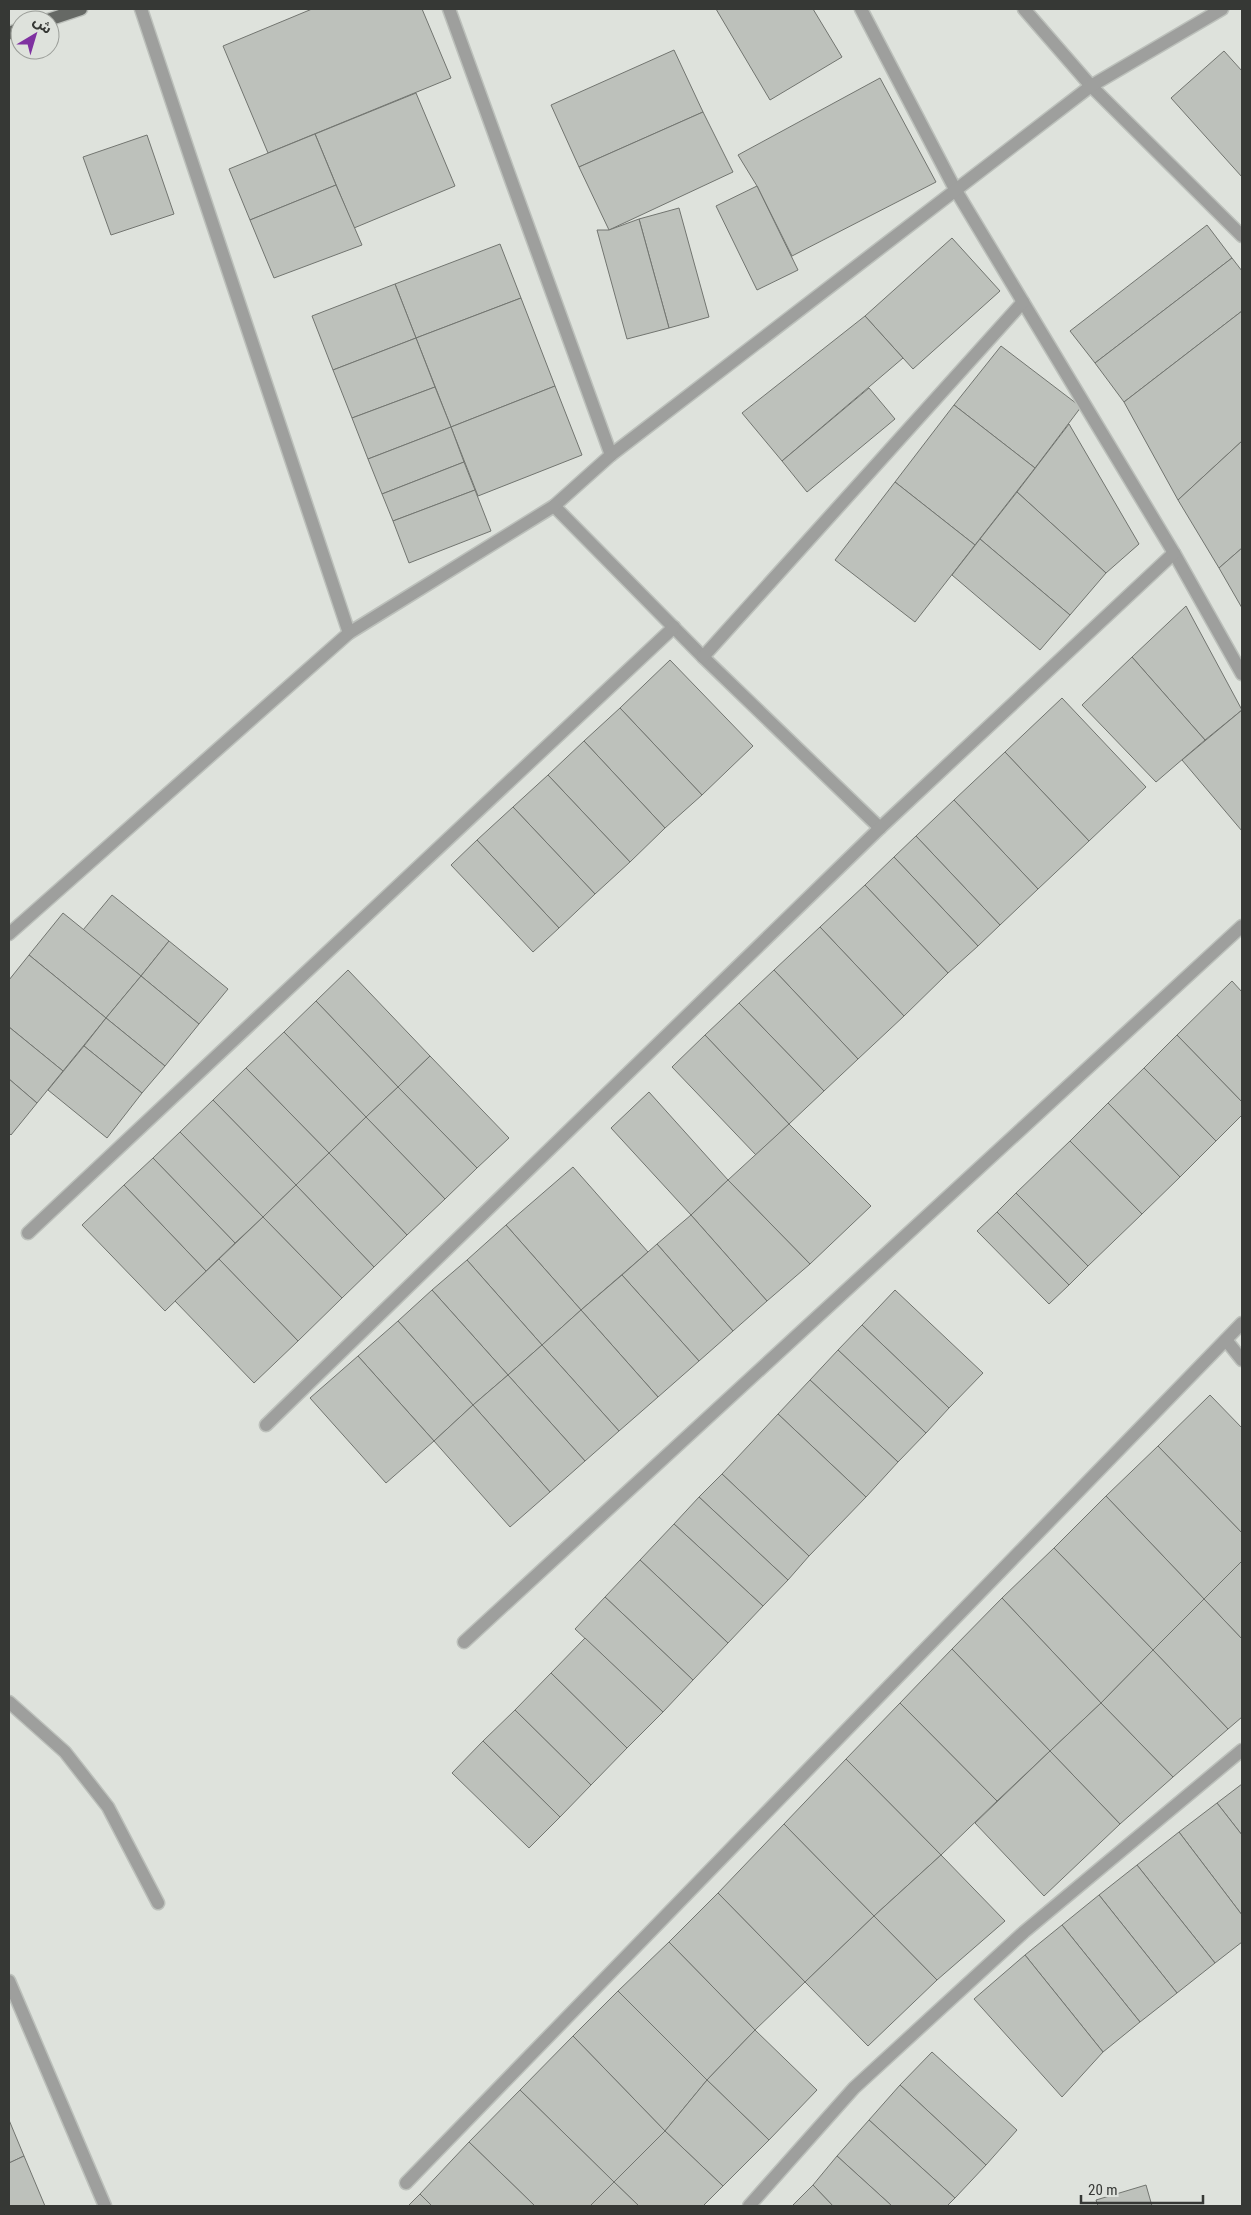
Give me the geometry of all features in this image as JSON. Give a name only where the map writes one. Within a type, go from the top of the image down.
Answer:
[{"type":"main road","points":[[60,16],[82,9]]},
{"type":"street","points":[[141,9],[349,632]]},
{"type":"street","points":[[449,9],[611,455]]},
{"type":"street","points":[[861,9],[955,189],[1174,553],[1242,674]]},
{"type":"street","points":[[1024,9],[1092,86],[1242,236]]},
{"type":"street","points":[[9,934],[349,632],[554,506],[611,455],[955,189],[1092,86],[1222,9]]},
{"type":"street","points":[[703,657],[1023,302]]},
{"type":"street","points":[[554,506],[703,657],[880,828]]},
{"type":"street","points":[[266,1425],[880,828],[1174,553]]},
{"type":"street","points":[[28,1233],[674,627]]},
{"type":"street","points":[[464,1642],[1242,926]]},
{"type":"street","points":[[406,2183],[1242,1323]]},
{"type":"street","points":[[1226,1340],[1242,1360]]},
{"type":"street","points":[[9,1702],[65,1752],[108,1807],[158,1903]]},
{"type":"street","points":[[749,2206],[854,2088],[1024,1932],[1242,1750]]},
{"type":"street","points":[[9,1981],[105,2206]]},
{"type":"building","points":[[312,9],[422,9],[451,78],[268,153],[223,46]]},
{"type":"building","points":[[716,9],[813,9],[842,57],[770,100]]},
{"type":"building","points":[[674,50],[703,112],[579,167],[551,105]]},
{"type":"building","points":[[1224,51],[1242,71],[1242,177],[1171,98]]},
{"type":"building","points":[[880,78],[936,182],[792,256],[757,186],[738,155]]},
{"type":"building","points":[[416,93],[455,186],[354,228],[315,134]]},
{"type":"building","points":[[703,112],[733,172],[609,230],[579,167]]},
{"type":"building","points":[[315,134],[336,185],[250,220],[229,169]]},
{"type":"building","points":[[147,135],[174,214],[111,235],[83,157]]},
{"type":"building","points":[[336,185],[362,245],[274,278],[250,220]]},
{"type":"building","points":[[757,186],[798,270],[757,290],[716,206]]},
{"type":"building","points":[[679,208],[709,317],[669,328],[639,219]]},
{"type":"building","points":[[639,219],[669,328],[627,339],[597,230],[609,230]]},
{"type":"building","points":[[1207,225],[1232,258],[1095,363],[1070,331]]},
{"type":"building","points":[[952,238],[1000,291],[913,369],[865,316]]},
{"type":"building","points":[[500,244],[521,298],[416,338],[395,284]]},
{"type":"building","points":[[1232,258],[1242,271],[1242,311],[1124,402],[1095,363]]},
{"type":"building","points":[[395,284],[416,338],[333,370],[312,316]]},
{"type":"building","points":[[521,298],[555,386],[451,427],[416,338]]},
{"type":"building","points":[[1242,311],[1242,441],[1178,500],[1124,402]]},
{"type":"building","points":[[865,316],[903,358],[782,461],[742,413]]},
{"type":"building","points":[[416,338],[435,387],[352,418],[333,370]]},
{"type":"building","points":[[1001,346],[1081,407],[1035,468],[954,405]]},
{"type":"building","points":[[555,386],[582,455],[478,496],[451,427]]},
{"type":"building","points":[[435,387],[451,427],[368,459],[352,418]]},
{"type":"building","points":[[869,388],[895,419],[807,492],[782,461]]},
{"type":"building","points":[[954,405],[1035,468],[975,545],[895,482]]},
{"type":"building","points":[[1069,424],[1139,544],[1106,573],[1017,492]]},
{"type":"building","points":[[451,427],[464,462],[382,494],[368,459]]},
{"type":"building","points":[[1242,441],[1242,548],[1219,568],[1178,500]]},
{"type":"building","points":[[464,462],[475,490],[393,521],[382,494]]},
{"type":"building","points":[[895,482],[975,545],[915,622],[835,560]]},
{"type":"building","points":[[475,490],[491,531],[409,563],[393,521]]},
{"type":"building","points":[[1017,492],[1106,573],[1070,615],[980,539]]},
{"type":"building","points":[[980,539],[1070,615],[1040,650],[952,575]]},
{"type":"building","points":[[1242,548],[1242,608],[1219,568]]},
{"type":"building","points":[[1186,606],[1242,710],[1205,740],[1132,657]]},
{"type":"building","points":[[1132,657],[1205,740],[1156,782],[1082,705]]},
{"type":"building","points":[[670,660],[753,746],[702,795],[620,708]]},
{"type":"building","points":[[1062,698],[1146,787],[1089,841],[1005,752]]},
{"type":"building","points":[[620,708],[702,795],[665,828],[584,741]]},
{"type":"building","points":[[1242,710],[1242,831],[1182,760]]},
{"type":"building","points":[[584,741],[665,828],[630,862],[548,775]]},
{"type":"building","points":[[1005,752],[1089,841],[1038,889],[954,800]]},
{"type":"building","points":[[548,775],[630,862],[595,894],[513,807]]},
{"type":"building","points":[[954,800],[1038,889],[1000,925],[916,836]]},
{"type":"building","points":[[513,807],[595,894],[559,928],[477,840]]},
{"type":"building","points":[[916,836],[1000,925],[978,946],[894,857]]},
{"type":"building","points":[[477,840],[559,928],[533,952],[451,865]]},
{"type":"building","points":[[894,857],[978,946],[948,973],[865,885]]},
{"type":"building","points":[[865,885],[948,973],[904,1016],[820,927]]},
{"type":"building","points":[[112,895],[169,941],[141,976],[83,930]]},
{"type":"building","points":[[63,913],[141,976],[106,1018],[29,955]]},
{"type":"building","points":[[820,927],[904,1016],[858,1059],[774,970]]},
{"type":"building","points":[[169,941],[228,989],[199,1024],[141,976]]},
{"type":"building","points":[[29,955],[106,1018],[63,1071],[9,1027],[9,980]]},
{"type":"building","points":[[348,970],[430,1056],[398,1087],[316,1001]]},
{"type":"building","points":[[774,970],[858,1059],[824,1091],[739,1003]]},
{"type":"building","points":[[141,976],[199,1024],[165,1066],[106,1018]]},
{"type":"building","points":[[1232,981],[1242,992],[1242,1102],[1177,1035]]},
{"type":"building","points":[[316,1001],[398,1087],[366,1117],[284,1032]]},
{"type":"building","points":[[739,1003],[824,1091],[789,1124],[705,1035]]},
{"type":"building","points":[[106,1018],[165,1066],[142,1093],[84,1046]]},
{"type":"building","points":[[9,1027],[63,1071],[37,1103],[9,1079]]},
{"type":"building","points":[[284,1032],[366,1117],[329,1153],[246,1068]]},
{"type":"building","points":[[705,1035],[789,1124],[756,1155],[672,1067]]},
{"type":"building","points":[[1177,1035],[1242,1102],[1242,1115],[1216,1141],[1144,1068]]},
{"type":"building","points":[[84,1046],[142,1093],[107,1138],[48,1090]]},
{"type":"building","points":[[430,1056],[509,1138],[477,1168],[398,1087]]},
{"type":"building","points":[[246,1068],[329,1153],[296,1185],[213,1100]]},
{"type":"building","points":[[1144,1068],[1216,1141],[1180,1177],[1108,1103]]},
{"type":"building","points":[[9,1079],[37,1103],[11,1135],[9,1133]]},
{"type":"building","points":[[398,1087],[477,1168],[445,1199],[366,1117]]},
{"type":"building","points":[[649,1092],[728,1180],[691,1215],[611,1128]]},
{"type":"building","points":[[213,1100],[296,1185],[263,1217],[180,1132]]},
{"type":"building","points":[[1108,1103],[1180,1177],[1142,1214],[1070,1141]]},
{"type":"building","points":[[366,1117],[445,1199],[407,1235],[329,1153]]},
{"type":"building","points":[[789,1124],[871,1206],[810,1264],[728,1180]]},
{"type":"building","points":[[180,1132],[263,1217],[235,1243],[153,1158]]},
{"type":"building","points":[[1070,1141],[1142,1214],[1088,1266],[1016,1193]]},
{"type":"building","points":[[329,1153],[407,1235],[374,1267],[296,1185]]},
{"type":"building","points":[[153,1158],[235,1243],[206,1271],[124,1185]]},
{"type":"building","points":[[573,1167],[648,1252],[581,1310],[506,1225]]},
{"type":"building","points":[[728,1180],[810,1264],[767,1301],[691,1215]]},
{"type":"building","points":[[124,1185],[206,1271],[165,1311],[82,1225]]},
{"type":"building","points":[[296,1185],[374,1267],[342,1298],[263,1217]]},
{"type":"building","points":[[1016,1193],[1088,1266],[1069,1285],[997,1212]]},
{"type":"building","points":[[997,1212],[1069,1285],[1049,1304],[977,1231]]},
{"type":"building","points":[[691,1215],[767,1301],[733,1331],[657,1244]]},
{"type":"building","points":[[263,1217],[342,1298],[298,1341],[219,1259]]},
{"type":"building","points":[[506,1225],[581,1310],[542,1345],[467,1260]]},
{"type":"building","points":[[657,1244],[733,1331],[699,1361],[622,1275]]},
{"type":"building","points":[[219,1259],[298,1341],[254,1383],[175,1301]]},
{"type":"building","points":[[467,1260],[542,1345],[508,1375],[432,1290]]},
{"type":"building","points":[[622,1275],[699,1361],[658,1397],[581,1310]]},
{"type":"building","points":[[432,1290],[508,1375],[473,1405],[398,1321]]},
{"type":"building","points":[[895,1290],[983,1373],[949,1408],[862,1325]]},
{"type":"building","points":[[581,1310],[658,1397],[619,1431],[542,1345]]},
{"type":"building","points":[[398,1321],[473,1405],[434,1441],[358,1356]]},
{"type":"building","points":[[862,1325],[949,1408],[926,1433],[838,1350]]},
{"type":"building","points":[[542,1345],[619,1431],[585,1461],[508,1375]]},
{"type":"building","points":[[838,1350],[926,1433],[898,1462],[810,1380]]},
{"type":"building","points":[[358,1356],[434,1441],[386,1483],[310,1398]]},
{"type":"building","points":[[508,1375],[585,1461],[550,1492],[473,1405]]},
{"type":"building","points":[[810,1380],[898,1462],[866,1497],[778,1414]]},
{"type":"building","points":[[1210,1395],[1242,1428],[1242,1533],[1158,1446]]},
{"type":"building","points":[[473,1405],[550,1492],[510,1527],[434,1441]]},
{"type":"building","points":[[778,1414],[866,1497],[809,1556],[722,1474]]},
{"type":"building","points":[[1158,1446],[1242,1533],[1242,1561],[1204,1599],[1106,1496]]},
{"type":"building","points":[[722,1474],[809,1556],[788,1580],[699,1497]]},
{"type":"building","points":[[1106,1496],[1204,1599],[1153,1650],[1054,1548]]},
{"type":"building","points":[[699,1497],[788,1580],[763,1606],[674,1524]]},
{"type":"building","points":[[674,1524],[763,1606],[728,1643],[640,1560]]},
{"type":"building","points":[[1054,1548],[1153,1650],[1101,1703],[1002,1598]]},
{"type":"building","points":[[640,1560],[728,1643],[693,1680],[605,1597]]},
{"type":"building","points":[[1242,1561],[1242,1639],[1204,1599]]},
{"type":"building","points":[[605,1597],[693,1680],[663,1712],[575,1629]]},
{"type":"building","points":[[1002,1598],[1101,1703],[1050,1751],[952,1649]]},
{"type":"building","points":[[1204,1599],[1242,1639],[1242,1717],[1228,1729],[1153,1650]]},
{"type":"building","points":[[585,1638],[663,1712],[627,1748],[551,1673]]},
{"type":"building","points":[[952,1649],[1050,1751],[997,1801],[900,1703]]},
{"type":"building","points":[[1153,1650],[1228,1729],[1173,1777],[1101,1703]]},
{"type":"building","points":[[551,1673],[627,1748],[591,1785],[515,1710]]},
{"type":"building","points":[[900,1703],[997,1801],[941,1855],[846,1759]]},
{"type":"building","points":[[1101,1703],[1173,1777],[1120,1824],[1050,1751]]},
{"type":"building","points":[[515,1710],[591,1785],[560,1817],[483,1741]]},
{"type":"building","points":[[483,1741],[560,1817],[529,1848],[452,1773]]},
{"type":"building","points":[[1050,1751],[1120,1824],[1044,1896],[975,1823]]},
{"type":"building","points":[[846,1759],[941,1855],[874,1916],[784,1824]]},
{"type":"building","points":[[1242,1784],[1242,1835],[1217,1803]]},
{"type":"building","points":[[1217,1803],[1242,1835],[1242,1915],[1179,1832]]},
{"type":"building","points":[[784,1824],[874,1916],[805,1982],[718,1893]]},
{"type":"building","points":[[1179,1832],[1242,1915],[1242,1942],[1215,1963],[1137,1865]]},
{"type":"building","points":[[941,1855],[1005,1921],[937,1980],[874,1916]]},
{"type":"building","points":[[1137,1865],[1215,1963],[1177,1993],[1099,1895]]},
{"type":"building","points":[[718,1893],[805,1982],[755,2030],[669,1942]]},
{"type":"building","points":[[1099,1895],[1177,1993],[1140,2022],[1062,1925]]},
{"type":"building","points":[[874,1916],[937,1980],[868,2046],[805,1982]]},
{"type":"building","points":[[1062,1925],[1140,2022],[1103,2052],[1025,1955]]},
{"type":"building","points":[[669,1942],[755,2030],[707,2080],[618,1991]]},
{"type":"building","points":[[1025,1955],[1103,2052],[1062,2097],[974,1999]]},
{"type":"building","points":[[618,1991],[707,2080],[665,2131],[573,2036]]},
{"type":"building","points":[[755,2030],[817,2090],[769,2140],[707,2080]]},
{"type":"building","points":[[573,2036],[665,2131],[614,2182],[520,2090]]},
{"type":"building","points":[[932,2052],[1017,2130],[986,2165],[900,2085]]},
{"type":"building","points":[[707,2080],[769,2140],[723,2186],[665,2131]]},
{"type":"building","points":[[900,2085],[986,2165],[955,2198],[869,2120]]},
{"type":"building","points":[[520,2090],[614,2182],[590,2206],[535,2206],[469,2142]]},
{"type":"building","points":[[9,2120],[24,2156],[9,2163]]},
{"type":"building","points":[[869,2120],[955,2198],[947,2206],[892,2206],[837,2156]]},
{"type":"building","points":[[665,2131],[723,2186],[703,2206],[639,2206],[614,2182]]},
{"type":"building","points":[[469,2142],[535,2206],[432,2206],[420,2194]]},
{"type":"building","points":[[24,2156],[45,2206],[9,2206],[9,2163]]},
{"type":"building","points":[[837,2156],[892,2206],[833,2206],[813,2185]]},
{"type":"building","points":[[614,2182],[639,2206],[590,2206]]},
{"type":"building","points":[[813,2185],[833,2206],[792,2206]]},
{"type":"building","points":[[1146,2185],[1152,2206],[1098,2206],[1096,2200]]},
{"type":"building","points":[[420,2194],[432,2206],[408,2206]]}]
